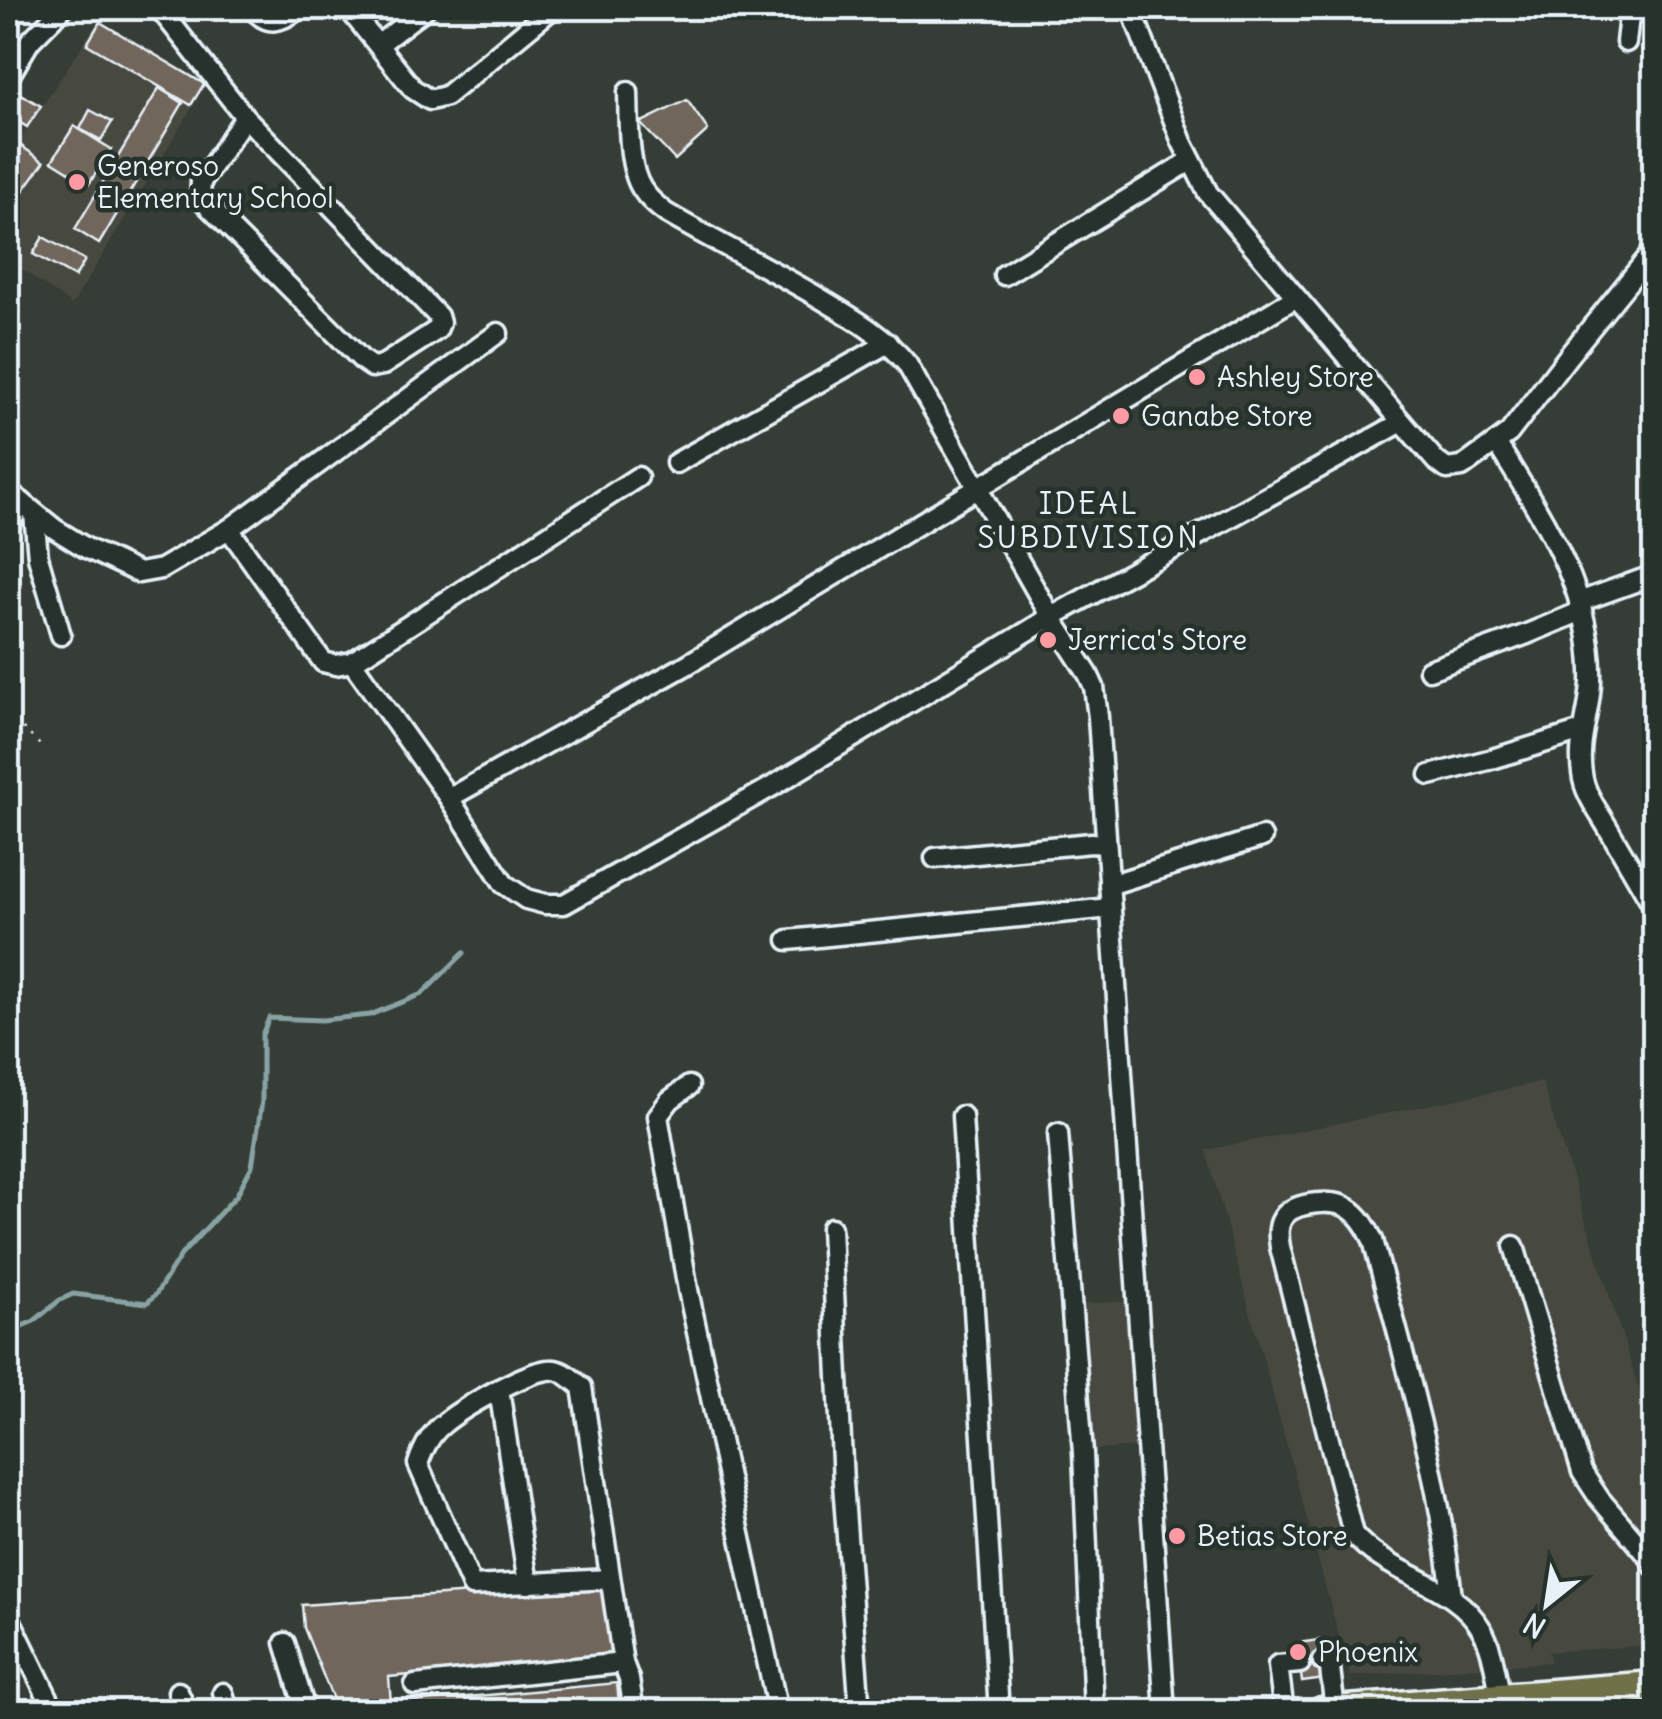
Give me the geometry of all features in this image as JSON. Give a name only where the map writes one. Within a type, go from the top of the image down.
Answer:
[{"type":"highway","points":[[1322,1712],[1501,1698],[1589,1702],[1654,1686]]},
{"type":"street","points":[[8,78],[40,28],[63,8]]},
{"type":"street","points":[[252,8],[267,20],[288,17],[300,8]]},
{"type":"street","points":[[348,8],[421,96],[430,100],[446,96],[553,8]]},
{"type":"street","points":[[378,44],[426,8]]},
{"type":"street","points":[[1130,8],[1190,161],[1208,192],[1436,462],[1447,469],[1462,468],[1497,444],[1519,422],[1654,250]]},
{"type":"street","points":[[165,10],[244,118],[438,316],[437,330],[383,365],[372,366],[206,204],[200,196],[202,182],[244,118]]},
{"type":"street","points":[[1626,42],[1630,10],[1654,15]]},
{"type":"street","points":[[628,92],[635,172],[652,201],[683,223],[792,281],[870,329],[908,364],[1094,687],[1165,1712]]},
{"type":"street","points":[[1004,275],[1190,161]]},
{"type":"street","points":[[449,798],[684,668],[1295,298]]},
{"type":"street","points":[[21,502],[86,548],[139,574],[161,570],[229,530],[498,333]]},
{"type":"street","points":[[676,463],[888,343]]},
{"type":"street","points":[[352,662],[449,798],[504,884],[526,899],[564,904],[774,786],[1051,617],[1402,422]]},
{"type":"street","points":[[1497,444],[1553,535],[1580,606],[1592,684],[1582,731],[1586,790],[1654,907]]},
{"type":"street","points":[[229,530],[323,662],[336,665],[352,662],[638,477]]},
{"type":"street","points":[[8,526],[21,502]]},
{"type":"street","points":[[21,502],[62,635]]},
{"type":"street","points":[[1429,670],[1527,634],[1580,606],[1654,575]]},
{"type":"street","points":[[1430,774],[1492,760],[1582,731]]},
{"type":"street","points":[[1109,884],[1262,837]]},
{"type":"street","points":[[934,858],[1106,844]]},
{"type":"street","points":[[788,940],[1110,908]]},
{"type":"street","points":[[690,1086],[670,1100],[658,1116],[688,1290],[778,1712]]},
{"type":"street","points":[[962,1116],[999,1712]]},
{"type":"street","points":[[1058,1133],[1083,1453],[1094,1712]]},
{"type":"street","points":[[1452,1598],[1430,1463],[1373,1240],[1352,1210],[1336,1202],[1290,1211],[1282,1218],[1280,1246],[1352,1534],[1364,1548],[1452,1598],[1473,1617],[1484,1633],[1501,1698]]},
{"type":"street","points":[[831,1228],[843,1482],[860,1712]]},
{"type":"street","points":[[1514,1246],[1582,1472],[1654,1566]]},
{"type":"street","points":[[610,1578],[472,1586],[418,1464],[425,1444],[440,1425],[499,1388],[550,1369],[567,1374],[582,1387],[623,1663],[634,1712]]},
{"type":"street","points":[[499,1388],[528,1584]]},
{"type":"street","points":[[8,1615],[56,1712]]},
{"type":"street","points":[[285,1643],[306,1712]]},
{"type":"street","points":[[1323,1661],[1329,1660],[1335,1710]]},
{"type":"street","points":[[415,1685],[623,1663]]},
{"type":"street","points":[[1284,1712],[1278,1665],[1300,1663]]},
{"type":"street","points":[[178,1692],[187,1712]]},
{"type":"path","points":[[1642,417],[1654,408]]},
{"type":"path","points":[[8,713],[44,748]]},
{"type":"shaded area","name":"Generoso Elementary School","points":[[99,20],[207,83],[72,305],[8,259],[8,158]]},
{"type":"shaded area","points":[[1542,1082],[1654,1437],[1654,1645],[1548,1652],[1551,1662],[1350,1676],[1206,1150]]},
{"type":"shaded area","points":[[1131,1301],[1140,1447],[1092,1450],[1082,1304]]},
{"type":"building","points":[[100,22],[204,84],[191,105],[87,44]]},
{"type":"building","points":[[159,88],[183,103],[99,244],[75,229]]},
{"type":"building","points":[[17,92],[41,106],[27,127],[8,115]]},
{"type":"building","points":[[687,100],[708,130],[675,160],[640,123]]},
{"type":"building","points":[[90,110],[112,122],[101,140],[80,129]]},
{"type":"building","points":[[74,126],[111,149],[89,184],[52,161]]},
{"type":"building","points":[[20,145],[44,162],[13,205],[8,201],[8,162]]},
{"type":"building","points":[[43,237],[85,260],[75,277],[33,254]]},
{"type":"building","points":[[601,1584],[615,1656],[389,1677],[391,1704],[617,1683],[620,1712],[338,1712],[304,1628],[302,1605]]},
{"type":"building","points":[[1320,1640],[1325,1679],[1302,1682],[1297,1643]]},
{"type":"waterway","points":[[8,1332],[34,1321],[73,1294],[147,1303],[156,1294],[181,1255],[236,1196],[252,1166],[262,1101],[262,1035],[269,1018],[322,1020],[370,1015],[422,994],[464,953]]},
{"type":"place","name":"Generoso Elementary School","points":[[77,182]]},
{"type":"place","name":"Ashley Store","points":[[1197,377]]},
{"type":"place","name":"Ganabe Store","points":[[1121,416]]},
{"type":"place","name":"Jerrica's Store","points":[[1048,640]]},
{"type":"place","name":"Betias Store","points":[[1177,1536]]},
{"type":"place","name":"Phoenix","points":[[1298,1652]]},
{"type":"district","name":"IDEAL SUBDIVISION","points":[[1089,521]]}]
